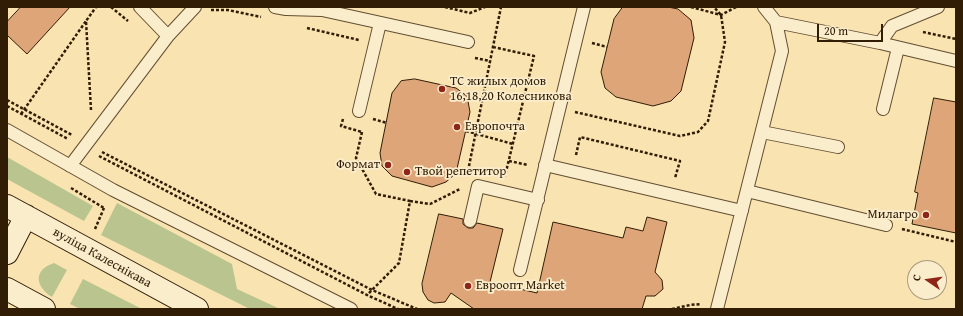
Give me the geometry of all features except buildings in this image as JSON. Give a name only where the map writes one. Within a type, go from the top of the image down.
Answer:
[{"type":"main road","name":"вуліца Калеснікава","points":[[7,206],[197,309]]},
{"type":"main road","points":[[7,253],[26,216]]},
{"type":"main road","points":[[7,289],[44,309]]},
{"type":"lane","points":[[140,7],[168,36]]},
{"type":"lane","points":[[275,7],[286,9],[322,10],[468,42]]},
{"type":"lane","points":[[520,270],[584,7]]},
{"type":"lane","points":[[718,307],[782,51],[776,22],[764,7]]},
{"type":"lane","points":[[880,43],[892,26],[938,7]]},
{"type":"lane","points":[[70,166],[168,36],[200,9]]},
{"type":"lane","points":[[776,22],[880,43],[956,61]]},
{"type":"lane","points":[[359,110],[380,23]]},
{"type":"lane","points":[[884,109],[898,48]]},
{"type":"lane","points":[[7,130],[113,190],[351,309]]},
{"type":"lane","points":[[762,132],[838,147]]},
{"type":"lane","points":[[545,165],[742,211]]},
{"type":"lane","points":[[470,221],[478,186],[538,200]]},
{"type":"lane","points":[[747,191],[886,225]]},
{"type":"path","points":[[21,114],[96,7]]},
{"type":"path","points":[[111,7],[133,26]]},
{"type":"path","points":[[445,7],[470,13],[485,7]]},
{"type":"path","points":[[466,177],[502,7]]},
{"type":"path","points":[[691,7],[721,15],[736,7]]},
{"type":"path","points":[[568,110],[680,136],[698,132],[708,121],[725,42],[721,15],[714,7]]},
{"type":"path","points":[[200,9],[228,10],[265,18]]},
{"type":"path","points":[[86,21],[91,110],[96,105]]},
{"type":"path","points":[[302,27],[362,41]]},
{"type":"path","points":[[585,41],[607,46]]},
{"type":"path","points":[[493,48],[534,56],[504,181]]},
{"type":"path","points":[[467,56],[490,61]]},
{"type":"path","points":[[7,100],[25,109],[85,146],[367,295],[398,309]]},
{"type":"path","points":[[7,106],[372,290],[417,309]]},
{"type":"path","points":[[343,119],[341,126],[362,132]]},
{"type":"path","points":[[372,119],[387,123]]},
{"type":"path","points":[[363,125],[356,158],[376,194],[430,204],[463,188]]},
{"type":"path","points":[[466,131],[513,144]]},
{"type":"path","points":[[575,158],[580,137],[680,161],[675,178],[677,184]]},
{"type":"path","points":[[509,161],[530,166],[527,172]]},
{"type":"path","points":[[467,171],[474,173]]},
{"type":"path","points":[[367,295],[400,263],[410,201]]},
{"type":"path","points":[[886,225],[956,242]]},
{"type":"path","points":[[672,309],[690,304],[718,307]]},
{"type":"green space","points":[[7,157],[93,206],[84,221],[7,179]]},
{"type":"green space","points":[[117,203],[232,264],[237,289],[280,309],[250,309],[101,235]]},
{"type":"green space","points":[[54,263],[67,270],[52,297],[42,288],[39,278],[42,270]]},
{"type":"green space","points":[[83,279],[142,309],[80,309],[70,304]]},
{"type":"place","name":"ТС жилых домов 16,18,20 Колесникова","points":[[442,89]]},
{"type":"place","name":"Европочта","points":[[457,127]]},
{"type":"place","name":"Формат","points":[[388,165]]},
{"type":"place","name":"Твой репетитор","points":[[407,172]]},
{"type":"place","name":"Милагро","points":[[926,215]]},
{"type":"place","name":"Евроопт Market","points":[[468,286]]}]
